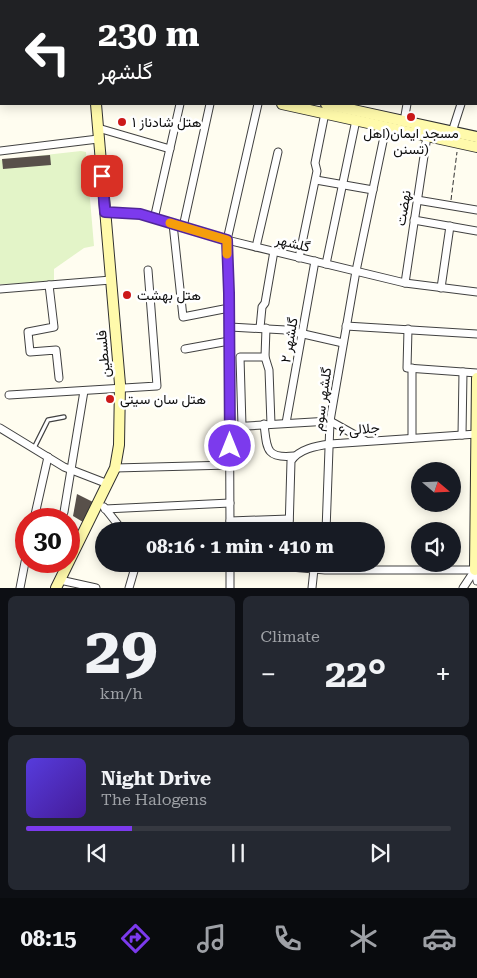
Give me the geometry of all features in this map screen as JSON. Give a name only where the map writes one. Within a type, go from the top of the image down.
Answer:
[{"type":"main road","name":"فلسطین","points":[[58,584],[102,505],[115,468],[119,445],[120,389],[96,105]]},
{"type":"main road","points":[[291,105],[404,121],[477,137]]},
{"type":"main road","points":[[325,109],[356,120],[477,147]]},
{"type":"main road","points":[[476,574],[477,384]]},
{"type":"street","points":[[154,219],[180,105]]},
{"type":"street","points":[[184,227],[210,105]]},
{"type":"street","points":[[258,105],[227,240],[230,308],[230,521],[289,519],[290,461],[294,456]]},
{"type":"street","points":[[404,121],[407,105]]},
{"type":"street","points":[[452,132],[461,105]]},
{"type":"street","points":[[300,258],[316,180],[317,171],[315,164],[325,109]]},
{"type":"street","points":[[326,264],[356,120]]},
{"type":"street","name":"گلشهر سوم","points":[[326,522],[330,421],[356,271],[386,127]]},
{"type":"street","points":[[98,128],[170,149]]},
{"type":"street","name":"نهضت","points":[[404,283],[427,136]]},
{"type":"street","points":[[0,151],[98,139]]},
{"type":"street","points":[[256,247],[278,152]]},
{"type":"street","points":[[316,180],[373,190]]},
{"type":"street","points":[[417,200],[477,210]]},
{"type":"street","name":"گلشهر","points":[[105,212],[140,214],[227,240],[404,283],[477,292]]},
{"type":"street","points":[[414,220],[477,231]]},
{"type":"street","points":[[173,224],[182,317],[230,308]]},
{"type":"street","points":[[441,288],[450,226]]},
{"type":"street","points":[[274,252],[265,303],[262,307],[266,357],[269,370],[266,444],[271,454],[276,457],[294,456]]},
{"type":"street","name":"گلشهر ۲","points":[[286,423],[315,262]]},
{"type":"street","points":[[9,395],[157,386],[148,270]]},
{"type":"street","points":[[0,289],[111,280]]},
{"type":"street","points":[[49,285],[54,327],[28,334],[31,352],[56,350],[59,378]]},
{"type":"street","points":[[346,326],[477,334]]},
{"type":"street","points":[[230,327],[263,328],[303,333],[343,342]]},
{"type":"street","points":[[408,329],[406,368],[477,373]]},
{"type":"street","points":[[185,349],[230,341]]},
{"type":"street","points":[[242,426],[240,357],[266,357]]},
{"type":"street","points":[[412,368],[412,438]]},
{"type":"street","points":[[462,436],[463,372]]},
{"type":"street","points":[[65,508],[84,391]]},
{"type":"street","points":[[230,427],[330,421],[366,441]]},
{"type":"street","points":[[0,428],[71,469],[108,484]]},
{"type":"street","name":"جلالی ۶","points":[[294,456],[314,446],[330,444],[476,435]]},
{"type":"street","points":[[36,508],[48,457]]},
{"type":"street","points":[[115,468],[230,465]]},
{"type":"street","points":[[102,505],[230,503]]},
{"type":"street","points":[[102,505],[116,522]]},
{"type":"street","points":[[385,570],[476,574]]},
{"type":"street","points":[[129,588],[134,572]]},
{"type":"street","points":[[229,572],[228,587],[230,588]]},
{"type":"street","points":[[312,588],[314,572]]},
{"type":"street","points":[[20,588],[23,573]]},
{"type":"street","points":[[463,588],[476,574]]},
{"type":"street","points":[[58,584],[96,588]]},
{"type":"lane","points":[[34,448],[48,420],[64,417]]},
{"type":"path","points":[[450,206],[458,143]]},
{"type":"green space","points":[[86,152],[94,246],[84,248],[54,269],[54,283],[0,284],[0,160]]},
{"type":"building","points":[[50,155],[51,165],[3,169],[2,159]]},
{"type":"building","points":[[77,494],[93,502],[83,522],[80,520],[80,508],[74,508]]},
{"type":"slow traffic","points":[[170,223],[227,240],[227,254]]},
{"type":"place","name":"مسجد ایمان(اهل تسنن)","points":[[411,117]]},
{"type":"place","name":"هتل شادناز ۱","points":[[122,122]]},
{"type":"place","name":"هتل بهشت","points":[[127,295]]},
{"type":"place","name":"هتل سان سیتی","points":[[110,399]]},
{"type":"route","points":[[102,176],[105,212],[140,214],[227,240],[230,446]]}]
